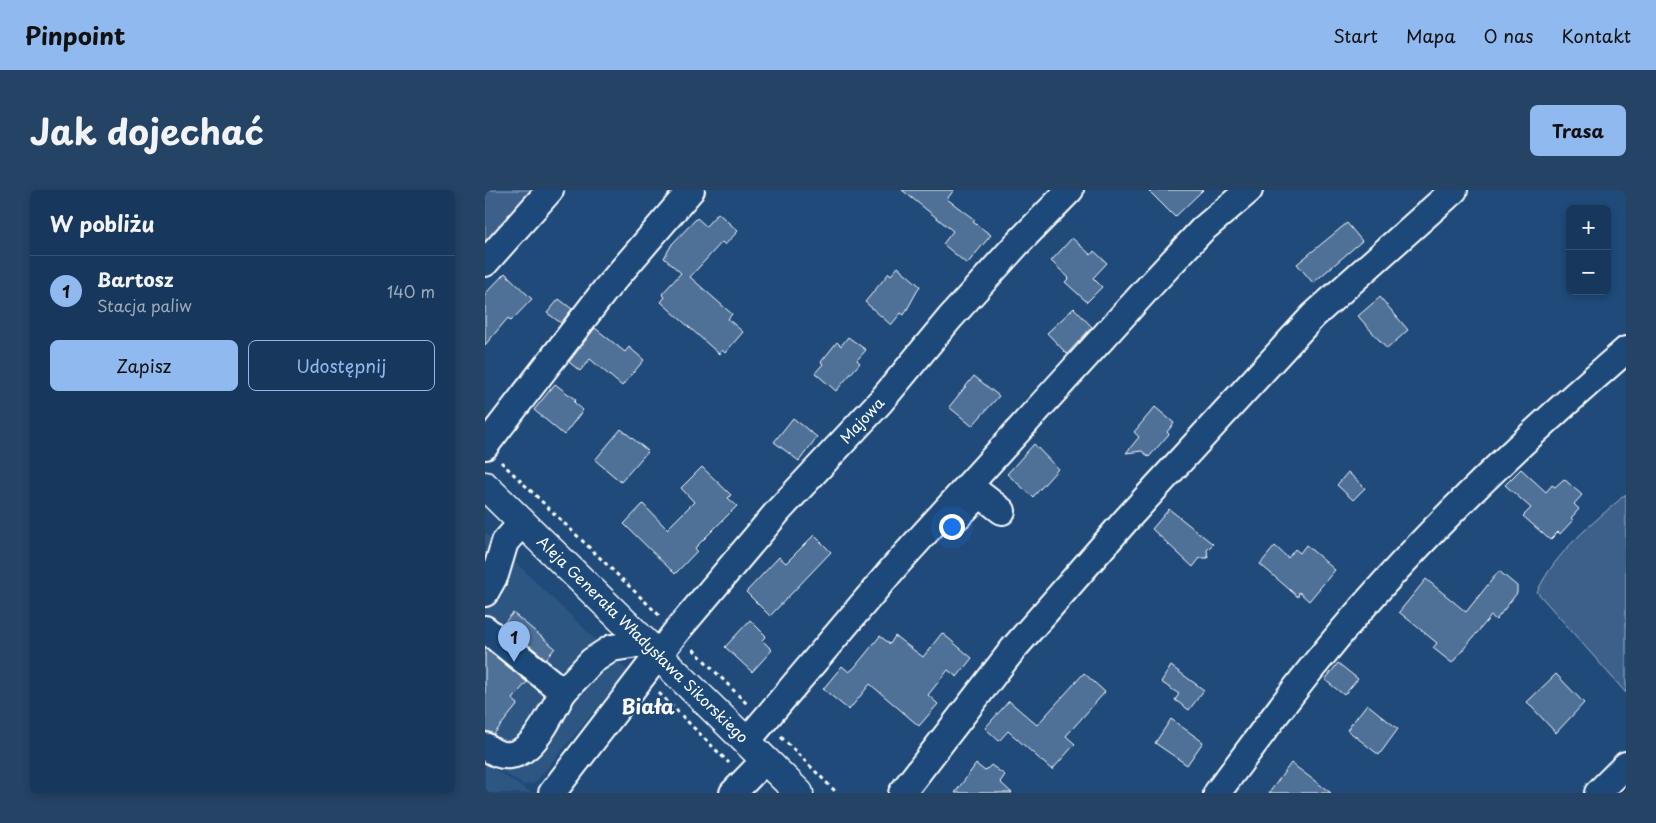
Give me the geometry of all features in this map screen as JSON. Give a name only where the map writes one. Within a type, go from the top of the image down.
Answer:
[{"type":"main road","name":"Aleja Generała Władysława Sikorskiego","points":[[485,486],[522,523],[648,659],[756,752],[799,793]]},
{"type":"street","points":[[485,263],[550,190]]},
{"type":"street","points":[[485,446],[606,289],[691,190]]},
{"type":"street","name":"Majowa","points":[[552,793],[648,659],[779,510],[881,401],[949,318],[1070,190]]},
{"type":"street","points":[[739,786],[756,752],[896,565],[1202,230],[1249,190]]},
{"type":"street","points":[[901,793],[1014,648],[1139,505],[1313,316],[1454,190]]},
{"type":"street","points":[[1217,793],[1325,651],[1398,568],[1546,420],[1626,350]]},
{"type":"street","points":[[756,752],[854,642],[930,546],[980,494],[1002,511]]},
{"type":"street","points":[[485,593],[495,575],[505,542],[522,523]]},
{"type":"street","points":[[485,629],[563,692]]},
{"type":"street","points":[[485,746],[495,754],[503,757],[513,756],[524,750],[541,730],[563,692],[592,661],[612,648],[648,659]]},
{"type":"street","points":[[1598,793],[1626,765]]},
{"type":"path","points":[[648,659],[739,786]]},
{"type":"shaded area","points":[[485,190],[533,190],[485,244]]},
{"type":"shaded area","points":[[1626,494],[1626,693],[1537,592],[1545,577],[1565,551],[1588,527]]},
{"type":"shaded area","points":[[485,533],[628,671],[535,783],[524,785],[485,761]]},
{"type":"shaded area","points":[[485,763],[531,793],[485,793]]},
{"type":"building","points":[[902,190],[954,190],[947,199],[991,235],[967,264],[943,244],[953,231]]},
{"type":"building","points":[[1148,190],[1203,190],[1175,217]]},
{"type":"building","points":[[718,213],[738,231],[725,245],[722,242],[690,277],[732,314],[728,319],[743,332],[725,353],[722,350],[719,354],[661,302],[665,297],[662,294],[681,273],[664,258],[672,244],[697,218],[706,226]]},
{"type":"building","points":[[1347,223],[1362,241],[1313,283],[1297,264]]},
{"type":"building","points":[[1072,238],[1091,255],[1094,251],[1107,263],[1093,278],[1102,287],[1087,302],[1065,282],[1069,278],[1051,261]]},
{"type":"building","points":[[898,267],[920,286],[904,315],[901,313],[891,325],[865,302],[889,273],[891,275]]},
{"type":"building","points":[[505,273],[532,299],[511,321],[508,318],[485,345],[485,294]]},
{"type":"building","points":[[1380,297],[1408,330],[1387,349],[1358,316]]},
{"type":"building","points":[[559,299],[572,309],[561,323],[547,313]]},
{"type":"building","points":[[1074,308],[1092,327],[1067,354],[1047,333]]},
{"type":"building","points":[[595,328],[625,352],[629,347],[644,360],[622,386],[590,359],[580,371],[569,362]]},
{"type":"building","points":[[848,337],[866,350],[857,360],[860,363],[836,391],[815,373],[837,342],[841,346]]},
{"type":"building","points":[[974,376],[999,396],[972,426],[949,407]]},
{"type":"building","points":[[555,384],[576,400],[574,402],[583,410],[564,435],[534,410]]},
{"type":"building","points":[[1155,407],[1174,423],[1167,432],[1169,434],[1149,457],[1142,451],[1126,453],[1139,437],[1134,432]]},
{"type":"building","points":[[793,418],[817,437],[799,461],[774,442]]},
{"type":"building","points":[[621,429],[648,451],[621,482],[595,460]]},
{"type":"building","points":[[1034,444],[1058,469],[1033,497],[1007,474]]},
{"type":"building","points":[[702,467],[731,495],[728,498],[737,506],[695,548],[697,551],[675,574],[624,524],[643,504],[667,529],[694,502],[681,488]]},
{"type":"building","points":[[1521,469],[1546,492],[1552,485],[1555,487],[1564,479],[1582,495],[1574,504],[1579,509],[1571,518],[1573,520],[1560,534],[1558,532],[1550,540],[1523,516],[1531,508],[1505,485]]},
{"type":"building","points":[[1348,472],[1365,488],[1353,500],[1337,485]]},
{"type":"building","points":[[1169,509],[1213,544],[1207,550],[1208,558],[1200,558],[1193,567],[1152,529]]},
{"type":"building","points":[[814,535],[831,552],[770,616],[746,592],[779,557],[786,563]]},
{"type":"building","points":[[1306,545],[1335,570],[1309,601],[1299,592],[1298,597],[1260,564],[1275,546],[1288,558],[1295,549],[1300,553]]},
{"type":"building","points":[[1499,571],[1517,586],[1517,593],[1496,620],[1491,616],[1452,663],[1433,648],[1437,643],[1399,612],[1426,579],[1466,612]]},
{"type":"building","points":[[513,613],[555,648],[546,659],[503,624]]},
{"type":"building","points":[[750,620],[766,636],[762,640],[772,650],[752,672],[725,647]]},
{"type":"building","points":[[942,633],[972,658],[957,677],[948,670],[928,695],[938,704],[919,726],[870,684],[849,710],[823,689],[842,666],[849,672],[854,668],[880,636],[890,644],[895,636],[923,657]]},
{"type":"building","points":[[485,648],[527,682],[512,699],[518,704],[494,734],[485,731]]},
{"type":"building","points":[[1338,663],[1358,679],[1344,695],[1325,680]]},
{"type":"building","points":[[1171,666],[1204,690],[1189,710],[1175,700],[1179,694],[1161,682]]},
{"type":"building","points":[[1084,673],[1105,692],[1066,736],[1075,744],[1052,770],[1008,731],[999,741],[985,728],[1009,701],[1037,725]]},
{"type":"building","points":[[1556,674],[1584,703],[1556,733],[1527,702]]},
{"type":"building","points":[[1367,704],[1398,729],[1379,755],[1347,730]]},
{"type":"building","points":[[1171,719],[1203,742],[1187,765],[1155,743]]},
{"type":"building","points":[[1291,763],[1331,793],[1269,793]]},
{"type":"building","points":[[976,764],[985,771],[991,765],[1005,775],[1000,782],[1012,793],[955,793]]},
{"type":"place","name":"Bartosz","points":[[514,662]]},
{"type":"district","name":"Biała","points":[[648,707]]}]
